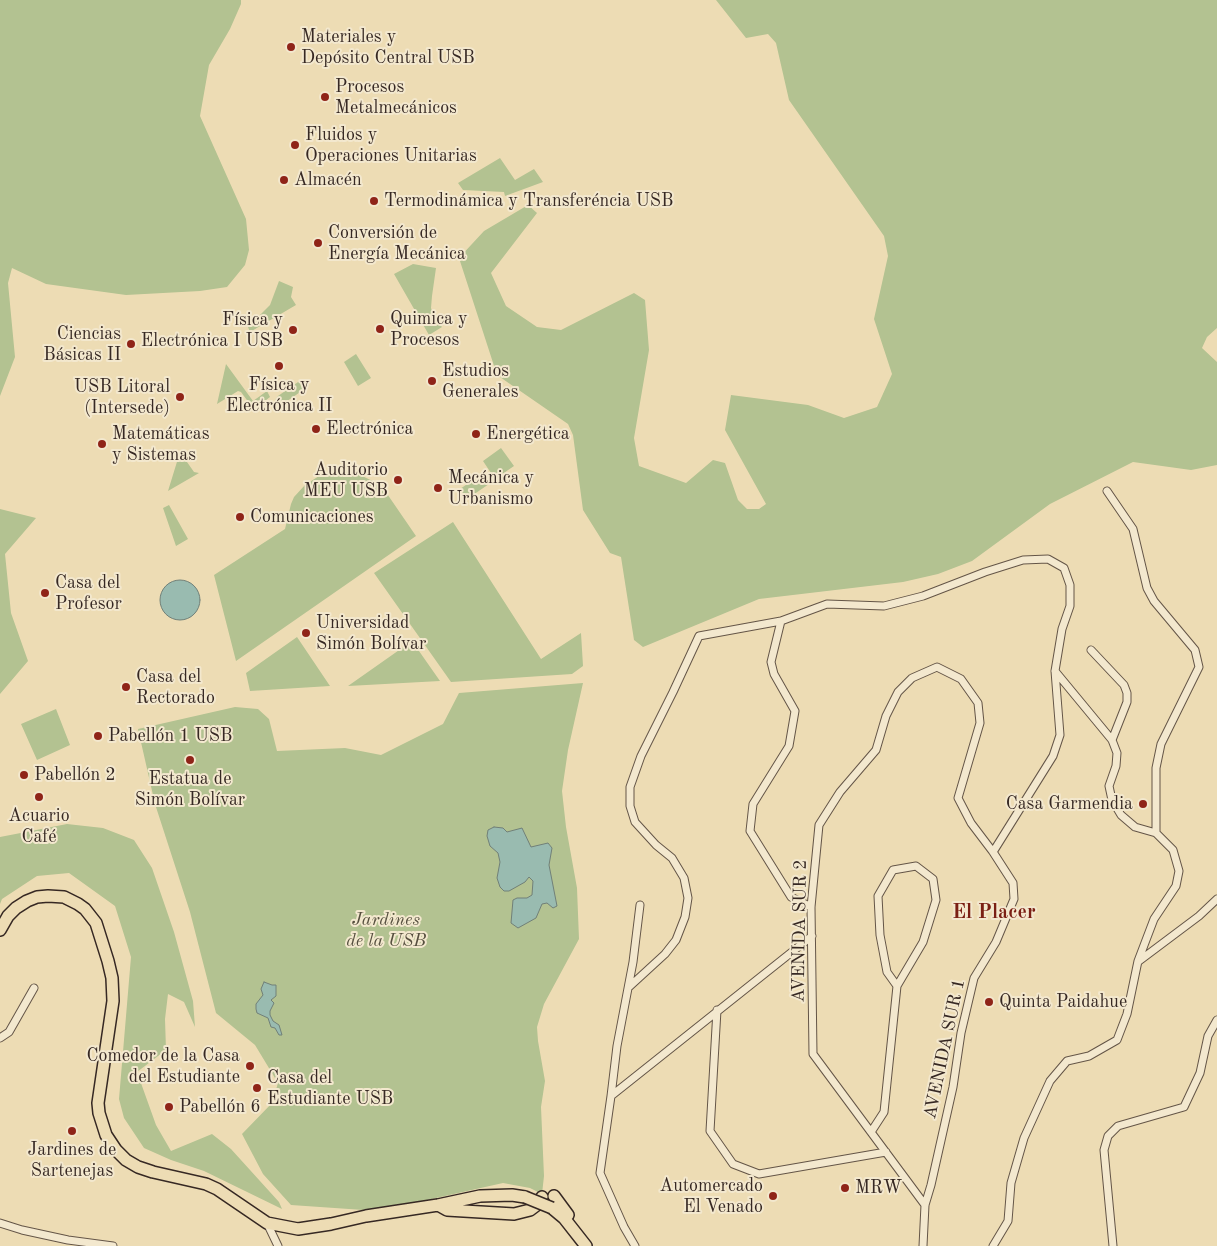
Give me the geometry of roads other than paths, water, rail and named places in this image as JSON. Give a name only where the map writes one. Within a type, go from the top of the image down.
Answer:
[{"type":"main road","points":[[0,930],[8,916],[16,908],[37,897],[48,896],[64,897],[78,904],[85,909],[99,930],[112,978],[113,1001],[111,1025],[98,1103],[101,1122],[106,1136],[116,1150],[126,1160],[138,1167],[206,1184],[217,1189],[267,1223],[298,1229],[480,1196],[512,1194],[526,1197],[552,1208],[564,1218],[583,1242]]},
{"type":"main road","points":[[554,1196],[571,1220],[583,1242]]},
{"type":"main road","points":[[438,1205],[447,1210],[514,1214],[530,1210],[538,1204],[542,1197]]},
{"type":"street","points":[[1107,491],[1133,530],[1147,588],[1154,601],[1195,650],[1199,667],[1161,744],[1156,768],[1156,833]]},
{"type":"street","points":[[629,987],[665,954],[676,940],[685,917],[688,898],[684,878],[672,858],[656,845],[635,822],[630,806],[630,787],[641,756],[674,692],[699,636],[781,621],[827,604],[884,606],[915,598],[1023,560],[1048,559],[1064,568],[1070,585],[1070,606],[1062,629],[1055,671],[1060,735],[1053,756],[993,852]]},
{"type":"street","points":[[781,621],[772,662],[774,674],[795,711],[789,746],[754,804],[750,832],[791,897],[811,907]]},
{"type":"street","points":[[1091,650],[1124,685],[1128,693],[1127,702],[1112,740]]},
{"type":"street","name":"AVENIDA SUR 2","points":[[925,1205],[813,1054],[811,907],[819,825],[840,792],[876,750],[886,716],[898,692],[912,678],[937,667]]},
{"type":"street","name":"AVENIDA SUR 1","points":[[923,1246],[925,1205],[953,1087],[961,1033],[974,978],[996,942],[1014,899],[1013,883],[971,823],[958,798],[980,723],[978,703],[961,679],[937,667]]},
{"type":"street","points":[[993,1246],[1008,1221],[1012,1183],[1024,1138],[1050,1082],[1067,1061],[1089,1056],[1117,1040],[1127,1014],[1138,961],[1154,920],[1176,886],[1179,871],[1173,850],[1156,833],[1135,827],[1121,815],[1112,800],[1109,786],[1116,766],[1117,753],[1112,740],[1055,671]]},
{"type":"street","points":[[871,1132],[884,1112],[897,986],[923,942],[936,900],[932,880],[916,866],[893,870],[878,896],[880,935],[887,972],[897,986]]},
{"type":"street","points":[[1138,961],[1200,916],[1217,899]]},
{"type":"street","points":[[635,1246],[624,1227],[600,1172],[617,1046],[634,962],[640,905]]},
{"type":"street","points":[[611,1096],[812,936]]},
{"type":"street","points":[[0,1038],[9,1032],[34,988]]},
{"type":"street","points":[[717,1010],[710,1131],[732,1164],[759,1174],[886,1152]]},
{"type":"street","points":[[1113,1246],[1104,1150],[1108,1136],[1118,1126],[1184,1107],[1200,1072],[1208,1036],[1217,1020]]},
{"type":"street","points":[[0,1223],[68,1240],[113,1246]]},
{"type":"street","points":[[267,1223],[278,1246]]},
{"type":"water","points":[[180,580],[194,586],[200,600],[194,614],[180,620],[166,614],[160,600],[166,586]]},
{"type":"water","points":[[494,827],[503,828],[507,832],[522,828],[531,847],[548,843],[552,848],[549,865],[557,906],[553,908],[547,903],[542,904],[536,918],[518,928],[511,923],[513,900],[527,898],[532,895],[533,881],[529,877],[525,882],[509,891],[504,891],[500,887],[497,878],[500,862],[498,853],[490,846],[487,836],[488,830]]},
{"type":"water","points":[[264,982],[276,985],[276,996],[271,1000],[274,1003],[270,1015],[273,1021],[279,1025],[282,1035],[279,1035],[275,1028],[271,1027],[268,1018],[257,1013],[256,1004],[263,995],[261,989]]},
{"type":"place","name":"Materiales y Depósito Central USB","points":[[291,47]]},
{"type":"place","name":"Procesos Metalmecánicos","points":[[325,97]]},
{"type":"place","name":"Fluidos y Operaciones Unitarias","points":[[295,145]]},
{"type":"place","name":"Almacén","points":[[284,180]]},
{"type":"place","name":"Termodinámica y Transferéncia USB","points":[[374,201]]},
{"type":"place","name":"Conversión de Energía Mecánica","points":[[318,243]]},
{"type":"place","name":"Quimica y Procesos","points":[[380,329]]},
{"type":"place","name":"Física y Electrónica I USB","points":[[293,330]]},
{"type":"place","name":"Ciencias Básicas II","points":[[131,344]]},
{"type":"place","name":"Física y Electrónica II","points":[[279,366]]},
{"type":"place","name":"Estudios Generales","points":[[432,381]]},
{"type":"place","name":"USB Litoral (Intersede)","points":[[180,397]]},
{"type":"place","name":"Electrónica","points":[[316,429]]},
{"type":"place","name":"Energética","points":[[476,434]]},
{"type":"place","name":"Matemáticas y Sistemas","points":[[102,444]]},
{"type":"place","name":"Auditorio MEU USB","points":[[398,480]]},
{"type":"place","name":"Mecánica y Urbanismo","points":[[438,488]]},
{"type":"place","name":"Comunicaciones","points":[[240,517]]},
{"type":"place","name":"Casa del Profesor","points":[[45,593]]},
{"type":"place","name":"Universidad Simón Bolívar","points":[[306,633]]},
{"type":"place","name":"Casa del Rectorado","points":[[126,687]]},
{"type":"place","name":"Pabellón 1 USB","points":[[98,736]]},
{"type":"place","name":"Estatua de Simón Bolívar","points":[[190,760]]},
{"type":"place","name":"Pabellón 2","points":[[24,775]]},
{"type":"place","name":"Acuario Café","points":[[39,797]]},
{"type":"place","name":"Casa Garmendia","points":[[1143,804]]},
{"type":"place","name":"Quinta Paidahue","points":[[989,1002]]},
{"type":"place","name":"Comedor de la Casa del Estudiante","points":[[250,1066]]},
{"type":"place","name":"Casa del Estudiante USB","points":[[257,1088]]},
{"type":"place","name":"Pabellón 6","points":[[169,1107]]},
{"type":"place","name":"Jardines de Sartenejas","points":[[72,1131]]},
{"type":"place","name":"MRW","points":[[845,1188]]},
{"type":"place","name":"Automercado El Venado","points":[[773,1196]]},
{"type":"district","name":"El Placer","points":[[994,913]]},
{"type":"park label","name":"Jardines de la USB","points":[[386,930]]}]
